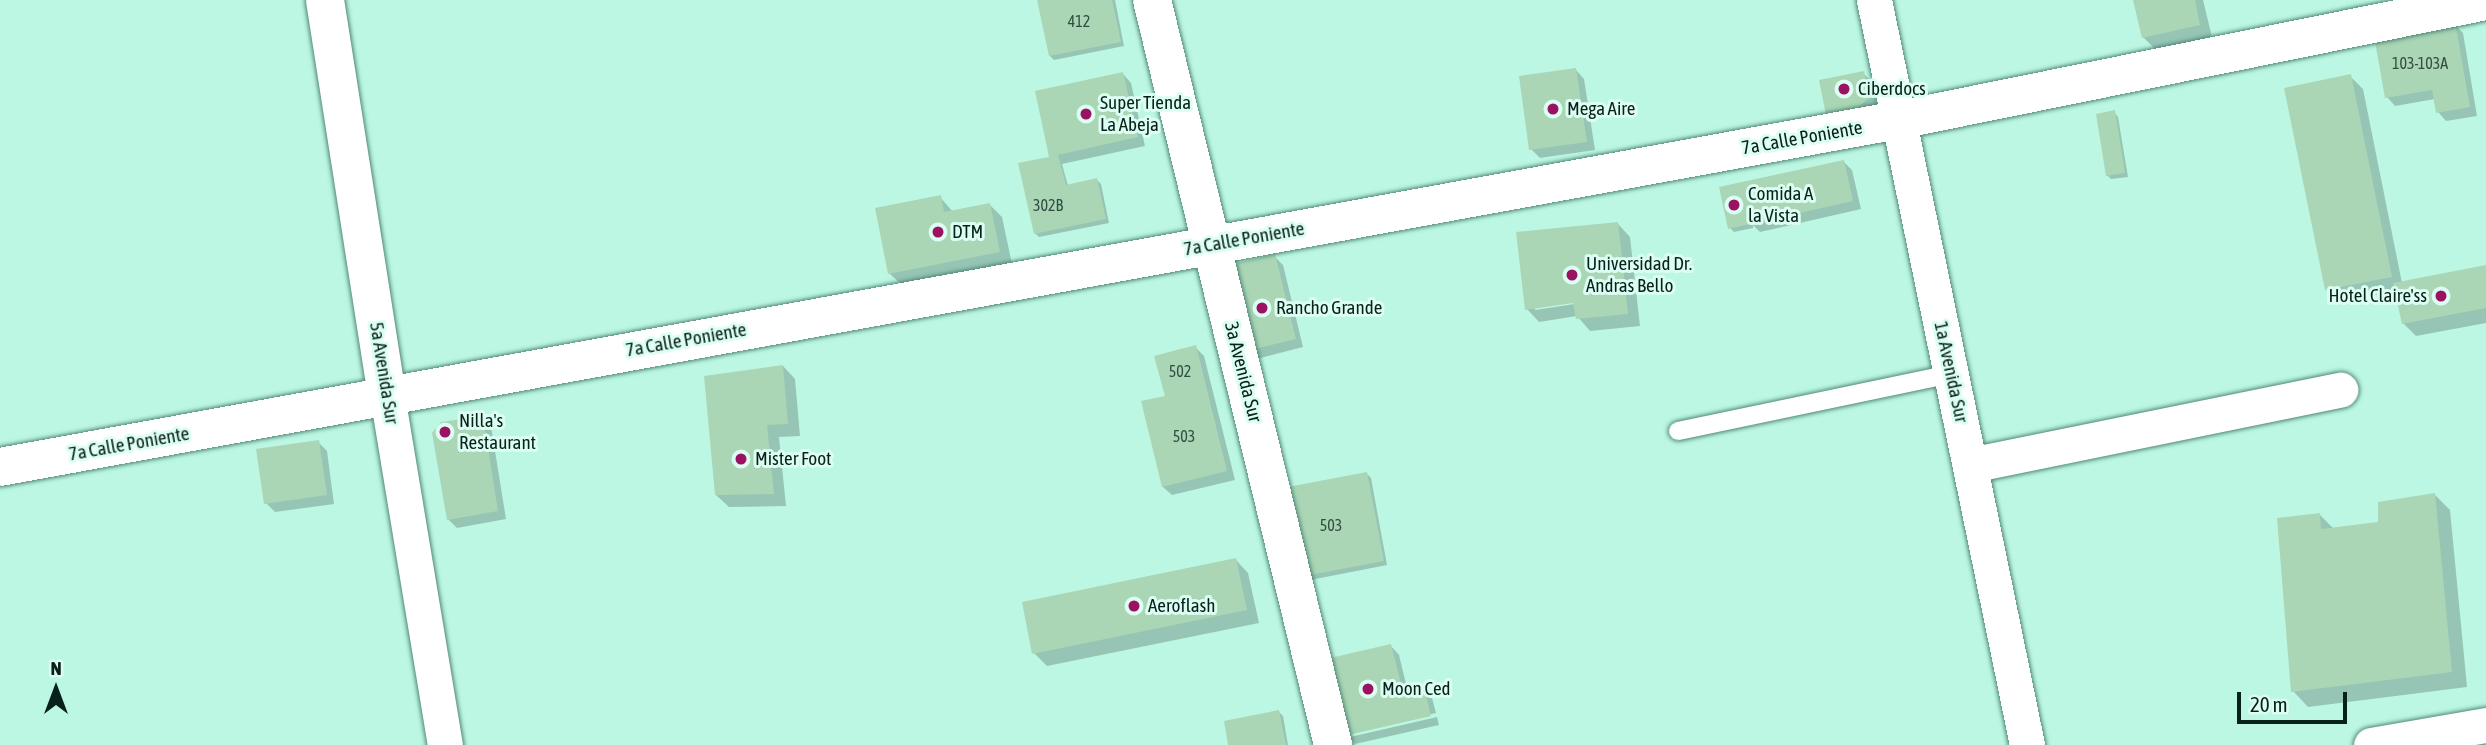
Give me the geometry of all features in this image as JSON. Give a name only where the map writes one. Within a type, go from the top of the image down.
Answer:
[{"type":"street","name":"5a Avenida Sur","points":[[325,0],[445,745]]},
{"type":"street","name":"3a Avenida Sur","points":[[1152,0],[1333,745]]},
{"type":"street","name":"1a Avenida Sur","points":[[1874,0],[2027,745]]},
{"type":"street","name":"7a Calle Poniente","points":[[0,467],[1899,120],[2486,1]]},
{"type":"street","points":[[1970,465],[2340,390]]},
{"type":"street","points":[[2371,745],[2486,725]]},
{"type":"lane","points":[[1678,431],[1951,374]]},
{"type":"building","points":[[1037,0],[1112,0],[1121,42],[1049,56]]},
{"type":"building","points":[[2133,0],[2195,0],[2200,25],[2142,38]]},
{"type":"building","points":[[2455,22],[2470,107],[2436,113],[2432,90],[2385,98],[2374,36]]},
{"type":"building","name":"Mega Aire","points":[[1576,68],[1587,142],[1529,150],[1519,76]]},
{"type":"building","name":"Ciberdocs","points":[[1864,71],[1869,98],[1856,109],[1826,115],[1819,80]]},
{"type":"building","points":[[1123,72],[1138,137],[1058,155],[1066,185],[1097,178],[1106,219],[1034,234],[1018,163],[1049,157],[1035,91]]},
{"type":"building","points":[[2351,74],[2392,277],[2325,290],[2284,88]]},
{"type":"building","points":[[2115,110],[2125,173],[2106,176],[2096,114]]},
{"type":"building","points":[[1844,160],[1853,201],[1728,229],[1719,187]]},
{"type":"building","name":"DTM","points":[[941,195],[944,212],[990,203],[1000,252],[888,274],[875,208]]},
{"type":"building","name":"Universidad Dr. Andras Bello","points":[[1618,222],[1628,314],[1576,319],[1573,303],[1525,310],[1516,232]]},
{"type":"building","name":"Rancho Grande","points":[[1275,254],[1296,339],[1246,351],[1228,277],[1237,263]]},
{"type":"building","name":"Hotel Claire'ss","points":[[2486,265],[2486,308],[2402,324],[2393,283]]},
{"type":"building","points":[[1196,345],[1227,471],[1162,487],[1141,401],[1165,396],[1154,356]]},
{"type":"building","name":"Mister Foot","points":[[783,365],[788,424],[767,425],[774,494],[715,495],[704,376]]},
{"type":"building","points":[[483,416],[498,511],[447,520],[432,433],[441,422]]},
{"type":"building","points":[[319,440],[327,495],[264,504],[256,449]]},
{"type":"building","points":[[1367,472],[1384,561],[1294,578],[1277,489]]},
{"type":"building","points":[[2435,493],[2452,672],[2291,692],[2277,518],[2320,513],[2321,529],[2378,522],[2378,502]]},
{"type":"building","name":"Aeroflash","points":[[1236,558],[1247,610],[1032,654],[1022,602]]},
{"type":"building","name":"Moon Ced","points":[[1391,644],[1403,692],[1424,687],[1431,716],[1344,736],[1326,659]]},
{"type":"building","points":[[1279,710],[1286,745],[1228,745],[1224,721]]},
{"type":"place","name":"Ciberdocs","points":[[1844,89]]},
{"type":"place","name":"Mega Aire","points":[[1553,109]]},
{"type":"place","name":"Super Tienda La Abeja","points":[[1086,114]]},
{"type":"place","name":"Comida A la Vista","points":[[1734,205]]},
{"type":"place","name":"DTM","points":[[938,232]]},
{"type":"place","name":"Universidad Dr. Andras Bello","points":[[1572,275]]},
{"type":"place","name":"Hotel Claire'ss","points":[[2441,296]]},
{"type":"place","name":"Rancho Grande","points":[[1262,308]]},
{"type":"place","name":"Nilla's Restaurant","points":[[445,432]]},
{"type":"place","name":"Mister Foot","points":[[741,459]]},
{"type":"place","name":"Aeroflash","points":[[1134,606]]},
{"type":"place","name":"Moon Ced","points":[[1368,689]]}]
